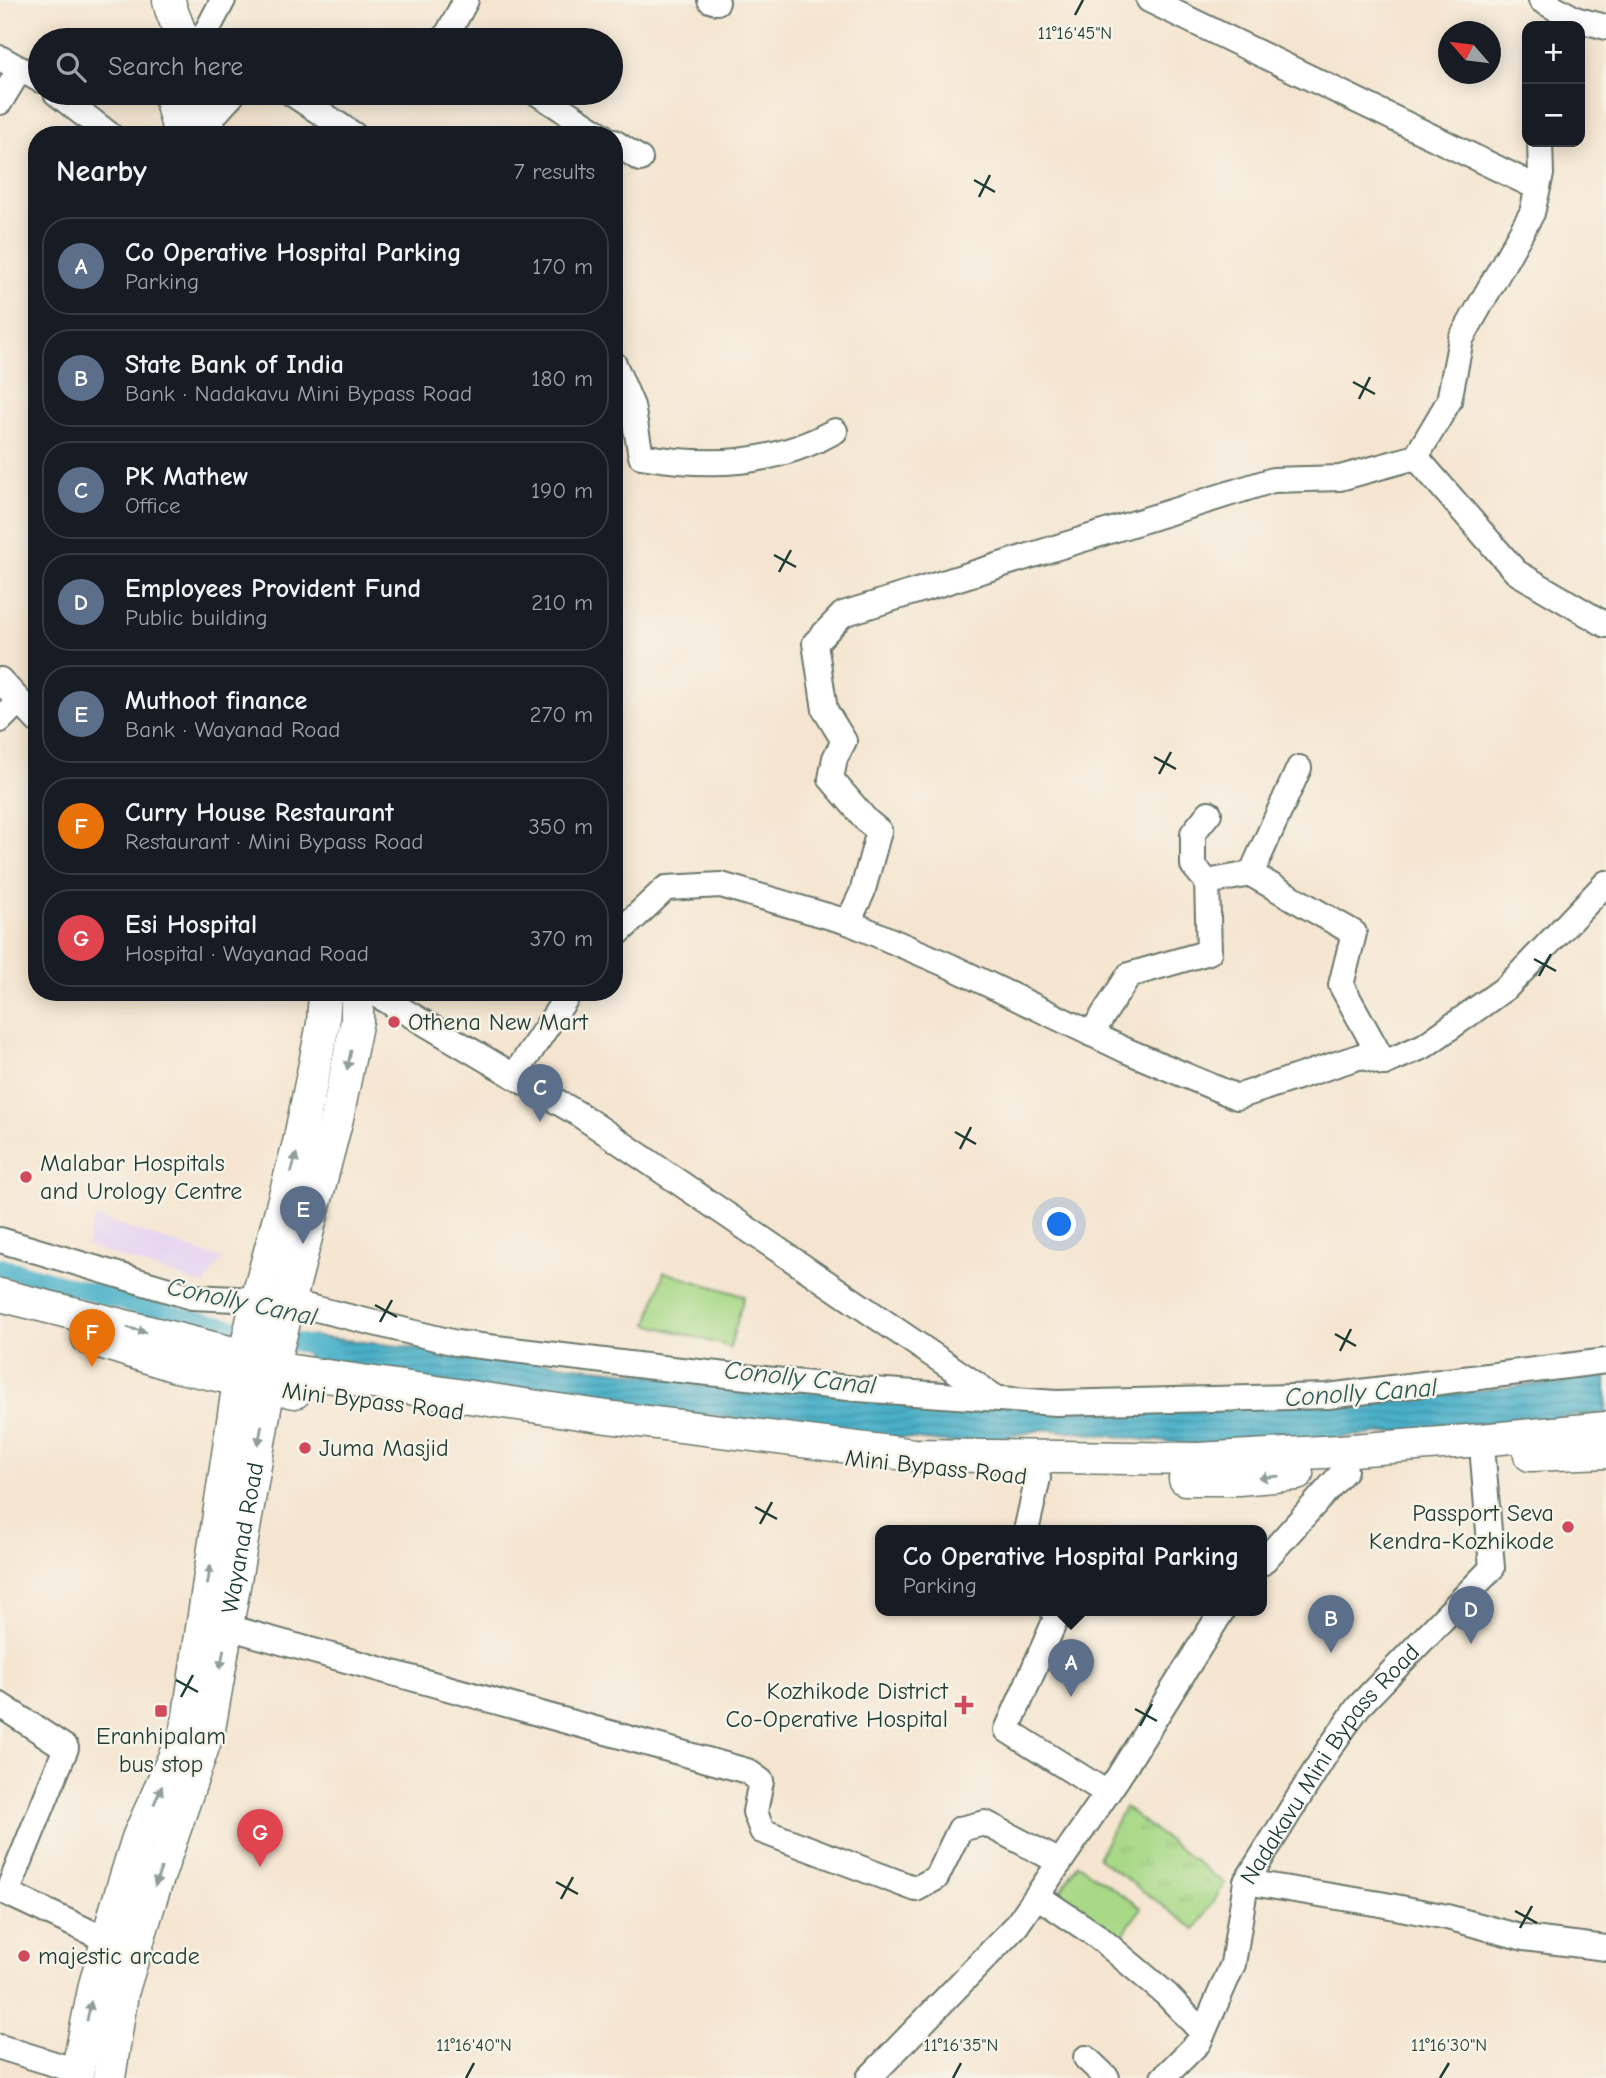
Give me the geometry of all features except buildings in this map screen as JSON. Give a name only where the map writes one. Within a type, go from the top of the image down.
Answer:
[{"type":"main road","points":[[169,28],[170,5]]},
{"type":"main road","points":[[170,5],[179,28]]},
{"type":"main road","points":[[178,105],[192,125]]},
{"type":"main road","name":"Wayanad Road","points":[[76,2075],[95,1985],[138,1838],[187,1729],[256,1373],[273,1301],[325,1001]]},
{"type":"main road","name":"Wayanad Road","points":[[273,1301],[337,1118],[357,1020],[357,1001]]},
{"type":"main road","points":[[0,1294],[256,1373]]},
{"type":"main road","points":[[0,1314],[176,1366],[256,1373]]},
{"type":"main road","name":"Wayanad Road","points":[[109,2078],[122,1993],[151,1898],[209,1729],[227,1627],[256,1373]]},
{"type":"main road","name":"Mini Bypass Road","points":[[256,1373],[914,1455],[1198,1459],[1340,1451],[1606,1428]]},
{"type":"main road","name":"Mini Bypass Road","points":[[256,1373],[295,1392],[1002,1477],[1238,1479],[1483,1458],[1606,1452]]},
{"type":"street","points":[[208,28],[223,0]]},
{"type":"street","points":[[451,28],[466,0]]},
{"type":"street","points":[[1149,0],[1538,188]]},
{"type":"street","points":[[1541,0],[1572,21]]},
{"type":"street","points":[[1585,24],[1606,27]]},
{"type":"street","points":[[0,102],[20,69]]},
{"type":"street","points":[[71,105],[98,126]]},
{"type":"street","points":[[192,125],[218,105]]},
{"type":"street","points":[[309,105],[341,126]]},
{"type":"street","points":[[556,105],[588,126]]},
{"type":"street","points":[[848,922],[862,893],[879,831],[831,779],[835,758],[844,741],[825,710],[815,643],[843,614],[1273,481],[1340,478],[1416,457],[1449,401],[1461,339],[1532,214],[1541,174],[1540,147]]},
{"type":"street","points":[[623,148],[640,159]]},
{"type":"street","points":[[623,385],[632,406],[641,456],[731,463],[759,459],[810,445],[835,431]]},
{"type":"street","points":[[1416,457],[1516,572],[1606,625]]},
{"type":"street","points":[[0,680],[28,710]]},
{"type":"street","points":[[0,720],[19,701]]},
{"type":"street","points":[[1251,874],[1299,768]]},
{"type":"street","points":[[1091,1034],[1129,975],[1209,951],[1207,882],[1193,865],[1193,833],[1209,813]]},
{"type":"street","points":[[1207,882],[1251,874],[1354,933],[1341,985],[1384,1063]]},
{"type":"street","points":[[623,929],[666,888],[721,885],[848,922],[950,966],[1125,1050],[1237,1097],[1361,1056],[1384,1063],[1424,1045],[1507,987],[1606,883]]},
{"type":"street","points":[[387,1001],[580,1115],[997,1399]]},
{"type":"street","points":[[514,1076],[564,1001]]},
{"type":"street","points":[[0,1240],[192,1297],[273,1301],[456,1343],[858,1389],[1056,1403],[1328,1396],[1606,1361]]},
{"type":"street","name":"Nadakavu Mini Bypass Road","points":[[1163,2078],[1199,2042],[1233,1964],[1245,1882],[1327,1752],[1359,1707],[1492,1568],[1483,1458]]},
{"type":"street","points":[[1267,1557],[1345,1470]]},
{"type":"street","points":[[1027,1525],[1038,1478]]},
{"type":"street","points":[[1057,1616],[1007,1730],[1107,1793]]},
{"type":"street","points":[[869,2078],[1016,1926],[1107,1793],[1219,1616]]},
{"type":"street","points":[[227,1627],[747,1771],[761,1781],[755,1812],[762,1830],[916,1889],[936,1878],[960,1829],[985,1823],[1060,1861]]},
{"type":"street","points":[[0,1705],[66,1748],[3,1891],[107,1940]]},
{"type":"street","points":[[1245,1882],[1447,1917],[1524,1938],[1606,1948]]},
{"type":"street","points":[[1037,1896],[1097,1936],[1167,1994],[1203,2033]]},
{"type":"street","points":[[0,2047],[76,2075]]},
{"type":"street","points":[[1086,2058],[1107,2078]]},
{"type":"shaded area","points":[[95,1217],[222,1259],[204,1285],[86,1246]]},
{"type":"green space","points":[[664,1272],[744,1296],[730,1347],[648,1324]]},
{"type":"green space","points":[[1124,1807],[1225,1884],[1195,1929],[1098,1858]]},
{"type":"green space","points":[[1078,1864],[1141,1908],[1116,1945],[1053,1902]]},
{"type":"water","points":[[310,1336],[690,1379],[1354,1405],[1606,1376],[1606,1413],[1222,1448],[1045,1429],[968,1445],[305,1370]]},
{"type":"waterway","name":"Conolly Canal","points":[[0,1267],[165,1313],[331,1350]]},
{"type":"place","name":"Othena New Mart","points":[[394,1022]]},
{"type":"place","name":"PK Mathew","points":[[540,1122]]},
{"type":"place","name":"Malabar Hospitals and Urology Centre","points":[[26,1177]]},
{"type":"place","name":"Muthoot finance","points":[[303,1244]]},
{"type":"place","name":"Curry House Restaurant","points":[[92,1367]]},
{"type":"place","name":"Juma Masjid","points":[[305,1448]]},
{"type":"place","name":"Passport Seva Kendra-Kozhikode","points":[[1568,1527]]},
{"type":"place","name":"Employees Provident Fund","points":[[1471,1644]]},
{"type":"place","name":"State Bank of India","points":[[1331,1653]]},
{"type":"place","name":"Co Operative Hospital Parking","points":[[1071,1697]]},
{"type":"place","name":"Kozhikode District Co-Operative Hospital","points":[[964,1705]]},
{"type":"place","name":"Eranhipalam bus stop","points":[[161,1711]]},
{"type":"place","name":"Esi Hospital","points":[[260,1867]]},
{"type":"place","name":"majestic arcade","points":[[24,1956]]}]
